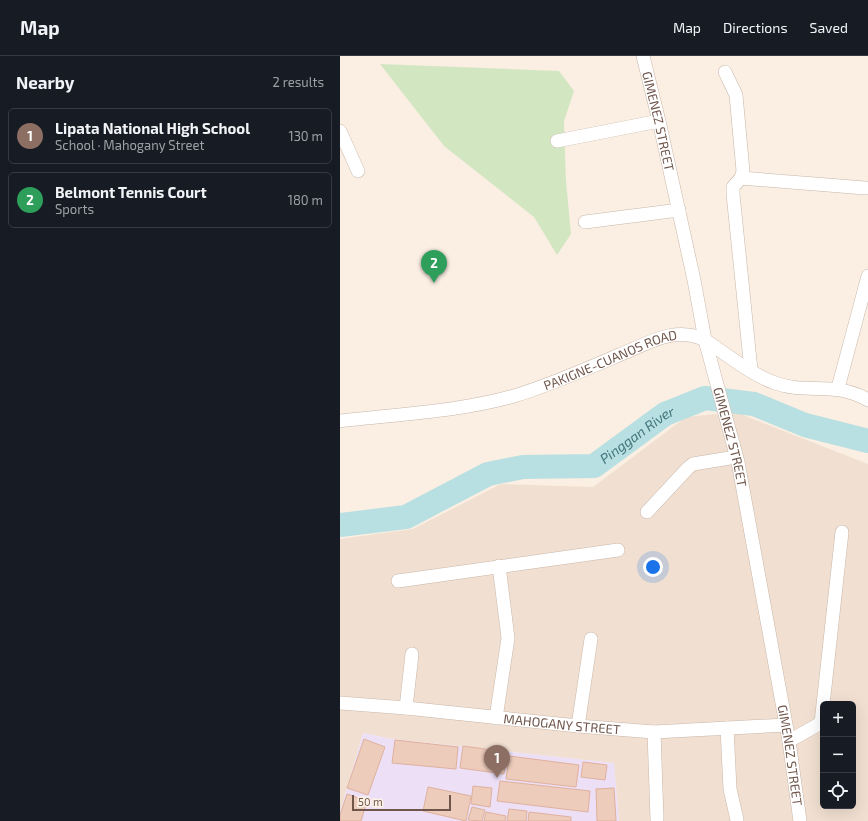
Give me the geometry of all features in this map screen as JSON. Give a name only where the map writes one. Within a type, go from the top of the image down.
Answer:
[{"type":"street","name":"GIMENEZ STREET","points":[[643,56],[679,210],[705,340],[736,457],[789,741],[800,821]]},
{"type":"street","points":[[725,72],[734,90],[737,103],[743,171],[741,178],[733,187],[733,194],[751,370]]},
{"type":"street","points":[[557,141],[659,121]]},
{"type":"street","points":[[340,131],[358,171]]},
{"type":"street","points":[[741,178],[865,188]]},
{"type":"street","points":[[585,222],[679,210]]},
{"type":"street","points":[[838,388],[868,276]]},
{"type":"street","name":"PAKIGNE-CUANOS ROAD","points":[[340,421],[469,406],[513,396],[553,382],[672,334],[694,334],[751,370],[775,383],[794,388],[838,388],[848,390],[868,400]]},
{"type":"street","points":[[647,512],[693,464],[736,457]]},
{"type":"street","points":[[789,741],[821,723],[842,532]]},
{"type":"street","points":[[398,581],[618,550]]},
{"type":"street","points":[[496,718],[508,638],[499,566]]},
{"type":"street","points":[[578,726],[591,639]]},
{"type":"street","points":[[406,708],[412,654]]},
{"type":"street","name":"MAHOGANY STREET","points":[[340,703],[654,732],[785,725]]},
{"type":"street","points":[[727,728],[730,789],[737,820]]},
{"type":"street","points":[[654,732],[657,819]]},
{"type":"shaded area","points":[[735,412],[868,464],[868,821],[619,821],[614,763],[392,739],[363,733],[340,812],[340,539],[413,529],[501,484],[593,487],[686,417]]},
{"type":"shaded area","points":[[363,733],[392,739],[614,763],[619,821],[340,821],[340,812]]},
{"type":"green space","points":[[380,64],[559,71],[574,91],[564,121],[566,181],[571,234],[557,255],[534,217],[444,146]]},
{"type":"building","points":[[364,739],[385,747],[368,795],[347,788]]},
{"type":"building","points":[[395,740],[458,747],[456,769],[392,763]]},
{"type":"building","points":[[463,746],[507,752],[504,774],[460,768]]},
{"type":"building","points":[[509,756],[579,765],[576,787],[506,779]]},
{"type":"building","points":[[583,762],[607,765],[605,780],[581,777]]},
{"type":"building","points":[[500,781],[590,791],[588,812],[497,801]]},
{"type":"building","points":[[473,786],[492,788],[490,807],[471,804]]},
{"type":"building","points":[[428,787],[471,796],[466,821],[423,811]]},
{"type":"building","points":[[614,788],[616,821],[597,821],[596,789]]},
{"type":"building","points":[[347,794],[367,801],[361,821],[340,821],[340,815]]},
{"type":"building","points":[[472,807],[485,810],[482,821],[468,820]]},
{"type":"building","points":[[509,809],[527,811],[526,821],[507,821]]},
{"type":"building","points":[[486,812],[506,816],[505,821],[484,821]]},
{"type":"building","points":[[529,812],[571,817],[571,821],[528,821]]},
{"type":"waterway","name":"Pinggan River","points":[[340,525],[406,517],[488,474],[523,467],[594,466],[665,414],[705,398],[754,404],[805,425],[868,441]]},
{"type":"place","name":"Belmont Tennis Court","points":[[434,283]]},
{"type":"place","name":"Lipata National High School","points":[[497,778]]}]
